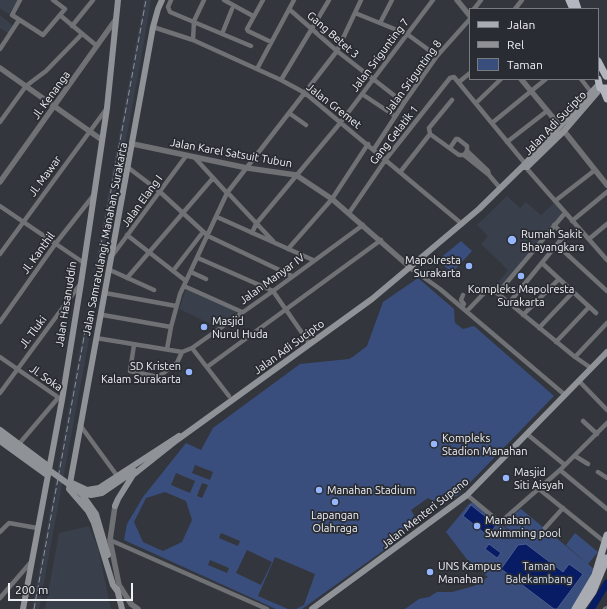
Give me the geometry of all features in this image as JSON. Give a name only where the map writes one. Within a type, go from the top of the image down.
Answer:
[{"type":"highway","points":[[599,63],[607,77]]},
{"type":"highway","points":[[607,77],[602,76],[601,85],[607,99]]},
{"type":"main road","name":"Jalan Hasanuddin","points":[[22,609],[81,283],[92,196],[107,108],[118,0]]},
{"type":"main road","name":"Jalan Samratulangi, Manahan, Surakarta","points":[[70,485],[153,27],[162,0]]},
{"type":"main road","name":"Jalan Adi Sucipto","points":[[562,128],[591,92],[601,85]]},
{"type":"main road","name":"Jalan Adi Sucipto","points":[[70,485],[87,490],[100,488],[118,477],[176,440],[372,299],[462,224],[562,128],[601,85]]},
{"type":"main road","name":"Jalan Adi Sucipto","points":[[115,506],[133,475],[176,440],[411,268]]},
{"type":"main road","name":"Jalan Menteri Supeno","points":[[312,609],[467,495],[607,352]]},
{"type":"main road","points":[[0,430],[48,466]]},
{"type":"main road","points":[[0,435],[81,493],[96,514],[102,528],[122,609]]},
{"type":"main road","points":[[81,493],[91,495],[106,490],[176,440]]},
{"type":"main road","points":[[0,441],[47,475]]},
{"type":"main road","points":[[70,485],[94,523],[113,584],[118,592]]},
{"type":"main road","points":[[575,609],[592,582],[606,543],[607,535]]},
{"type":"main road","points":[[581,609],[593,592],[607,558]]},
{"type":"street","points":[[20,0],[12,14],[44,35],[61,16],[64,8],[53,0]]},
{"type":"street","points":[[72,26],[93,0]]},
{"type":"street","points":[[158,9],[159,0]]},
{"type":"street","points":[[171,0],[168,10],[251,46]]},
{"type":"street","points":[[193,40],[194,22],[204,0]]},
{"type":"street","points":[[224,0],[253,16]]},
{"type":"street","points":[[263,0],[247,27],[248,31],[271,42]]},
{"type":"street","points":[[257,69],[294,0]]},
{"type":"street","points":[[281,80],[329,0]]},
{"type":"street","points":[[166,349],[176,306],[185,283],[198,258],[227,193],[248,168],[337,51],[361,0]]},
{"type":"street","points":[[380,23],[392,0]]},
{"type":"street","name":"Jalan Srigunting 7","points":[[252,233],[256,224],[341,122],[433,0]]},
{"type":"street","points":[[457,0],[469,15]]},
{"type":"street","points":[[475,8],[481,0]]},
{"type":"street","points":[[516,8],[522,0]]},
{"type":"street","points":[[222,34],[232,9]]},
{"type":"street","name":"Gang Betet 3","points":[[289,9],[337,51],[404,103]]},
{"type":"street","points":[[355,13],[407,34],[437,56]]},
{"type":"street","points":[[61,16],[98,46]]},
{"type":"street","name":"Jalan Srigunting 8","points":[[374,149],[437,56],[469,17]]},
{"type":"street","name":"Jl. Kenanga","points":[[0,182],[55,107],[116,19]]},
{"type":"street","points":[[0,49],[19,20]]},
{"type":"street","name":"Jalan Gremet","points":[[153,27],[193,40],[281,80],[305,93],[386,159],[462,224]]},
{"type":"street","points":[[0,122],[26,86],[46,71],[82,34]]},
{"type":"street","points":[[0,68],[102,140]]},
{"type":"street","points":[[469,74],[459,82],[492,122],[524,166],[607,260]]},
{"type":"street","name":"Gang Gelatik 1","points":[[349,213],[386,159],[450,78],[454,77],[459,82]]},
{"type":"street","points":[[476,103],[500,80]]},
{"type":"street","points":[[522,80],[607,185]]},
{"type":"street","points":[[492,122],[530,90],[545,80]]},
{"type":"street","points":[[582,80],[591,92]]},
{"type":"street","points":[[362,94],[395,116]]},
{"type":"street","points":[[452,100],[429,128],[430,134],[459,156],[466,153]]},
{"type":"street","name":"Jl. Mawar","points":[[0,254],[107,108]]},
{"type":"street","points":[[507,142],[547,111]]},
{"type":"street","points":[[289,114],[306,125]]},
{"type":"street","points":[[401,171],[430,134]]},
{"type":"street","points":[[450,148],[458,138],[467,146],[466,153]]},
{"type":"street","name":"Jalan Karel Satsuit Tubun","points":[[133,144],[195,158],[296,175],[332,199],[381,240],[411,268]]},
{"type":"street","points":[[288,250],[332,199],[368,144]]},
{"type":"street","points":[[466,153],[490,175],[500,188]]},
{"type":"street","name":"Jalan Elang I","points":[[112,256],[186,156]]},
{"type":"street","points":[[195,158],[275,244]]},
{"type":"street","points":[[130,169],[159,191],[208,236],[292,276]]},
{"type":"street","points":[[555,201],[595,170]]},
{"type":"street","points":[[127,278],[213,178]]},
{"type":"street","points":[[572,221],[607,192]]},
{"type":"street","name":"Jl. Kanthil","points":[[0,322],[56,243],[92,196]]},
{"type":"street","points":[[0,206],[84,263]]},
{"type":"street","points":[[498,293],[565,213]]},
{"type":"street","points":[[217,216],[312,260]]},
{"type":"street","points":[[589,239],[607,224]]},
{"type":"street","name":"Jalan Manyar IV","points":[[182,352],[192,348],[363,225]]},
{"type":"street","points":[[509,303],[557,245],[563,235],[554,225]]},
{"type":"street","points":[[173,271],[203,232]]},
{"type":"street","points":[[127,235],[173,271],[185,283],[242,312]]},
{"type":"street","points":[[207,367],[381,240]]},
{"type":"street","points":[[557,245],[607,291]]},
{"type":"street","points":[[198,258],[273,291],[309,343]]},
{"type":"street","points":[[542,263],[596,312]]},
{"type":"street","points":[[411,268],[462,307],[566,395]]},
{"type":"street","points":[[110,270],[154,290]]},
{"type":"street","points":[[190,272],[206,279]]},
{"type":"street","points":[[523,315],[559,279]]},
{"type":"street","name":"Jl. Tluki","points":[[0,392],[81,283]]},
{"type":"street","points":[[467,312],[489,288],[498,293],[556,342],[591,368]]},
{"type":"street","points":[[539,328],[573,292]]},
{"type":"street","points":[[105,293],[176,306]]},
{"type":"street","points":[[462,307],[464,304],[461,300],[463,295]]},
{"type":"street","points":[[556,342],[589,307]]},
{"type":"street","points":[[103,315],[171,327]]},
{"type":"street","points":[[575,357],[607,323]]},
{"type":"street","points":[[96,338],[182,352],[177,363],[158,376],[129,370],[134,345]]},
{"type":"street","points":[[192,348],[229,396]]},
{"type":"street","name":"Jl. Soka","points":[[0,357],[60,399]]},
{"type":"street","points":[[579,381],[607,410]]},
{"type":"street","points":[[19,444],[60,399]]},
{"type":"street","points":[[583,421],[597,434]]},
{"type":"street","points":[[467,495],[500,520],[540,489],[607,423]]},
{"type":"street","points":[[80,425],[118,477]]},
{"type":"street","points":[[527,434],[565,465]]},
{"type":"street","points":[[575,456],[588,464]]},
{"type":"street","points":[[560,470],[607,509]]},
{"type":"street","points":[[598,472],[607,478]]},
{"type":"street","points":[[540,489],[606,543]]},
{"type":"street","points":[[115,506],[110,540],[119,585],[131,604],[138,609]]},
{"type":"street","points":[[545,528],[563,508]]},
{"type":"street","points":[[0,532],[2,527],[10,523],[37,528]]},
{"type":"street","points":[[110,540],[267,609]]},
{"type":"street","points":[[0,598],[31,562]]},
{"type":"shaded area","points":[[0,0],[18,0],[9,14],[0,9]]},
{"type":"shaded area","points":[[144,0],[151,0],[141,59],[39,609],[32,609]]},
{"type":"shaded area","points":[[0,15],[13,26],[8,33],[0,28]]},
{"type":"shaded area","name":"Rumah Sakit Bhayangkara","points":[[507,196],[520,208],[526,202],[541,215],[554,203],[562,213],[498,291],[494,287],[508,270],[481,244],[488,236],[477,225]]},
{"type":"shaded area","points":[[186,289],[237,312],[217,327],[179,309]]},
{"type":"shaded area","points":[[471,505],[496,525],[488,536],[463,516]]},
{"type":"shaded area","points":[[89,526],[98,548],[111,609],[45,609],[59,533]]},
{"type":"shaded area","points":[[489,544],[501,553],[497,558],[485,549]]},
{"type":"shaded area","points":[[526,544],[563,572],[569,564],[583,574],[557,609],[554,609],[501,569],[518,545]]},
{"type":"green space","points":[[461,241],[472,251],[452,273],[438,260]]},
{"type":"green space","name":"Kompleks Stadion Manahan","points":[[418,278],[454,309],[455,323],[463,329],[474,326],[554,396],[457,496],[433,501],[428,498],[411,510],[414,515],[409,528],[401,538],[302,609],[296,609],[304,605],[315,574],[275,557],[258,596],[288,609],[276,609],[124,540],[127,524],[143,497],[186,443],[201,450],[213,428],[300,364],[349,359],[354,356],[367,346],[383,302]],"holes":[[[195,465],[213,472],[210,480],[192,473]],[[176,473],[195,481],[190,493],[171,485]],[[202,483],[208,485],[202,498],[197,496]],[[165,492],[186,501],[192,520],[182,542],[163,551],[143,542],[134,522],[146,498]],[[221,533],[240,541],[238,546],[219,538]],[[247,550],[272,562],[261,585],[236,573]],[[210,560],[229,568],[227,573],[208,565]]]},
{"type":"green space","name":"Taman Balekambang","points":[[473,502],[514,535],[502,523],[521,509],[594,569],[572,609],[405,609],[419,599],[429,597],[437,592],[452,592],[474,586],[488,577],[469,562],[446,532],[469,504]]},
{"type":"green space","points":[[575,533],[598,552],[588,564],[566,545]]},
{"type":"waterway","points":[[591,609],[607,583]]},
{"type":"railway","points":[[34,609],[146,0]]},
{"type":"place","name":"Rumah Sakit Bhayangkara","points":[[512,240]]},
{"type":"place","name":"Mapolresta Surakarta","points":[[469,266]]},
{"type":"place","name":"Kompleks Mapolresta Surakarta","points":[[521,276]]},
{"type":"place","name":"Masjid Nurul Huda","points":[[204,327]]},
{"type":"place","name":"SD Kristen Kalam Surakarta","points":[[189,372]]},
{"type":"place","name":"Kompleks Stadion Manahan","points":[[434,444]]},
{"type":"place","name":"Masjid Siti Aisyah","points":[[506,478]]},
{"type":"place","name":"Manahan Stadium","points":[[319,490]]},
{"type":"place","name":"Lapangan Olahraga","points":[[335,502]]},
{"type":"place","name":"Manahan Swimming pool","points":[[477,526]]},
{"type":"place","name":"UNS Kampus Manahan","points":[[430,572]]}]
